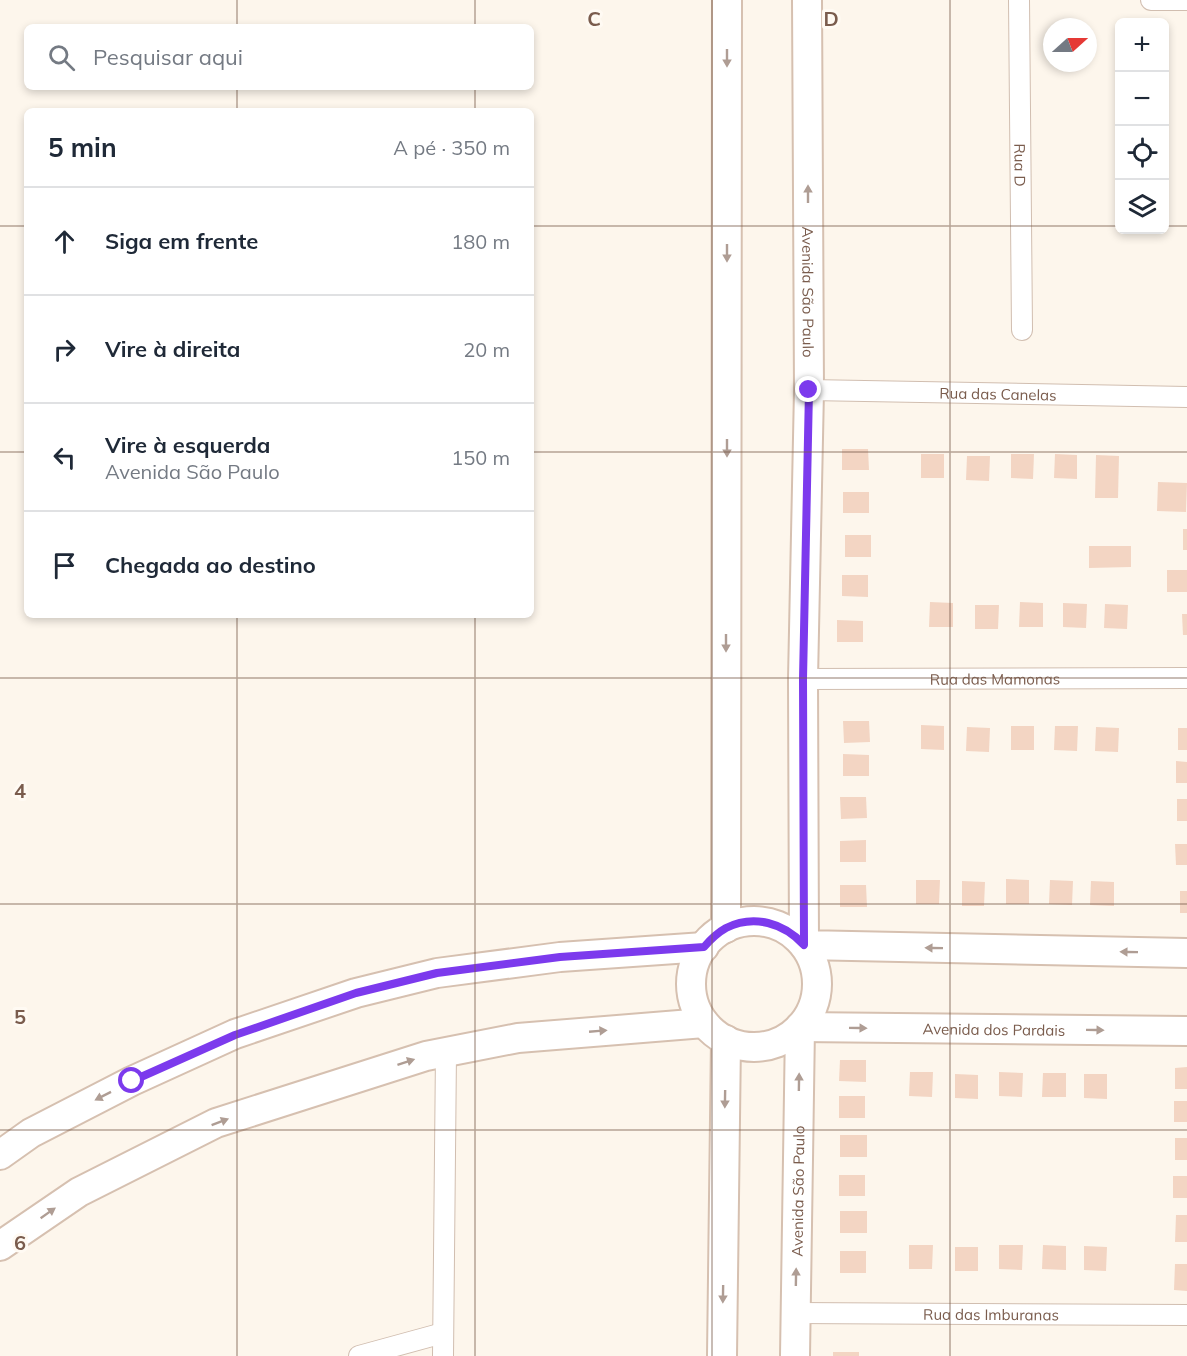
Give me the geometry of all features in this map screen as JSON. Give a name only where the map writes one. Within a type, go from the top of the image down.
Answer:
[{"type":"street","points":[[726,928],[727,0]]},
{"type":"street","name":"Avenida São Paulo","points":[[804,945],[803,679],[809,390],[807,0]]},
{"type":"street","name":"Rua D","points":[[1019,0],[1022,330]]},
{"type":"street","points":[[1151,0],[1187,0]]},
{"type":"street","name":"Rua das Canelas","points":[[809,390],[1187,398]]},
{"type":"street","name":"Rua das Mamonas","points":[[803,679],[1187,678]]},
{"type":"street","points":[[750,922],[774,924],[796,936],[804,945],[815,967],[817,991],[814,1003],[800,1027],[778,1041],[766,1045],[750,1046],[726,1040],[715,1034],[704,1023],[694,1005],[690,985],[693,965],[715,935],[738,924],[750,922]]},
{"type":"street","points":[[804,945],[1187,953]]},
{"type":"street","points":[[0,1155],[32,1133],[132,1081],[235,1035],[356,993],[437,973],[482,967],[560,957],[704,947]]},
{"type":"street","points":[[0,1246],[79,1192],[216,1123],[426,1056],[518,1038],[704,1023]]},
{"type":"street","name":"Avenida São Paulo","points":[[795,1356],[800,1027]]},
{"type":"street","name":"Avenida dos Pardais","points":[[800,1027],[1187,1031]]},
{"type":"street","points":[[722,1356],[726,1040]]},
{"type":"street","points":[[443,1356],[446,1052]]},
{"type":"street","name":"Rua das Imburanas","points":[[795,1313],[1187,1315]]},
{"type":"street","points":[[359,1356],[443,1333]]},
{"type":"building","points":[[842,449],[868,449],[869,470],[842,470]]},
{"type":"building","points":[[921,454],[944,454],[944,478],[921,478]]},
{"type":"building","points":[[1011,454],[1034,454],[1033,479],[1011,478]]},
{"type":"building","points":[[1055,454],[1077,455],[1077,479],[1054,478]]},
{"type":"building","points":[[1096,455],[1119,456],[1118,498],[1095,498]]},
{"type":"building","points":[[967,456],[990,456],[989,481],[966,480]]},
{"type":"building","points":[[1158,482],[1187,483],[1186,512],[1157,511]]},
{"type":"building","points":[[843,492],[869,492],[869,513],[843,513]]},
{"type":"building","points":[[1183,529],[1187,529],[1187,550],[1183,550]]},
{"type":"building","points":[[845,535],[871,535],[871,557],[845,557]]},
{"type":"building","points":[[1089,546],[1131,546],[1131,567],[1089,568]]},
{"type":"building","points":[[1167,570],[1187,570],[1187,592],[1167,592]]},
{"type":"building","points":[[842,575],[868,575],[868,597],[842,596]]},
{"type":"building","points":[[930,602],[953,603],[953,627],[929,627]]},
{"type":"building","points":[[1020,602],[1043,603],[1043,627],[1019,627]]},
{"type":"building","points":[[1063,603],[1087,604],[1086,628],[1063,627]]},
{"type":"building","points":[[1105,604],[1128,605],[1127,629],[1104,628]]},
{"type":"building","points":[[975,605],[999,605],[998,629],[975,629]]},
{"type":"building","points":[[1182,614],[1187,614],[1187,635],[1183,635]]},
{"type":"building","points":[[837,620],[863,621],[863,642],[837,642]]},
{"type":"building","points":[[843,721],[869,721],[870,742],[844,743]]},
{"type":"building","points":[[921,725],[944,726],[944,750],[921,749]]},
{"type":"building","points":[[1011,726],[1034,726],[1034,750],[1011,750]]},
{"type":"building","points":[[1055,726],[1078,726],[1077,751],[1054,750]]},
{"type":"building","points":[[967,727],[990,728],[989,752],[966,751]]},
{"type":"building","points":[[1096,727],[1119,728],[1118,752],[1095,751]]},
{"type":"building","points":[[1178,728],[1187,728],[1187,750],[1178,750]]},
{"type":"building","points":[[843,754],[869,755],[869,776],[843,776]]},
{"type":"building","points":[[1176,761],[1187,762],[1187,783],[1176,783]]},
{"type":"building","points":[[840,797],[866,797],[867,818],[841,819]]},
{"type":"building","points":[[1177,799],[1187,799],[1187,821],[1177,821]]},
{"type":"building","points":[[866,840],[866,862],[840,862],[840,841]]},
{"type":"building","points":[[1175,844],[1187,844],[1187,865],[1176,865]]},
{"type":"building","points":[[1006,879],[1029,880],[1029,904],[1006,904]]},
{"type":"building","points":[[916,880],[940,880],[939,904],[916,904]]},
{"type":"building","points":[[1050,880],[1073,881],[1072,905],[1049,904]]},
{"type":"building","points":[[962,881],[985,882],[984,906],[962,906]]},
{"type":"building","points":[[1091,881],[1114,882],[1114,906],[1090,905]]},
{"type":"building","points":[[840,885],[866,885],[867,907],[840,907]]},
{"type":"building","points":[[1180,891],[1187,891],[1187,913],[1180,913]]},
{"type":"building","points":[[840,1060],[866,1060],[866,1082],[839,1081]]},
{"type":"building","points":[[1187,1067],[1187,1089],[1175,1089],[1175,1068]]},
{"type":"building","points":[[910,1072],[933,1072],[932,1097],[909,1096]]},
{"type":"building","points":[[999,1072],[1023,1073],[1022,1097],[999,1096]]},
{"type":"building","points":[[1043,1073],[1066,1073],[1066,1097],[1042,1097]]},
{"type":"building","points":[[955,1074],[978,1075],[978,1099],[955,1098]]},
{"type":"building","points":[[1084,1074],[1107,1074],[1107,1099],[1084,1098]]},
{"type":"building","points":[[839,1096],[865,1096],[865,1118],[839,1118]]},
{"type":"building","points":[[1174,1101],[1187,1101],[1187,1122],[1174,1122]]},
{"type":"building","points":[[840,1135],[867,1135],[867,1157],[840,1157]]},
{"type":"building","points":[[1175,1138],[1187,1138],[1187,1160],[1175,1160]]},
{"type":"building","points":[[839,1175],[865,1175],[865,1196],[839,1196]]},
{"type":"building","points":[[1173,1176],[1187,1176],[1187,1198],[1173,1198]]},
{"type":"building","points":[[840,1211],[867,1211],[867,1233],[840,1233]]},
{"type":"building","points":[[1176,1215],[1187,1215],[1187,1242],[1175,1242]]},
{"type":"building","points":[[909,1245],[933,1245],[932,1269],[909,1269]]},
{"type":"building","points":[[999,1245],[1023,1245],[1022,1270],[999,1269]]},
{"type":"building","points":[[1043,1245],[1066,1246],[1066,1270],[1042,1269]]},
{"type":"building","points":[[1084,1246],[1107,1247],[1106,1271],[1084,1270]]},
{"type":"building","points":[[955,1247],[978,1247],[978,1271],[955,1271]]},
{"type":"building","points":[[840,1251],[866,1251],[866,1273],[840,1273]]},
{"type":"building","points":[[1175,1264],[1187,1264],[1187,1291],[1174,1290]]},
{"type":"building","points":[[833,1352],[859,1352],[859,1356],[833,1356]]},
{"type":"route","points":[[132,1081],[235,1035],[356,993],[437,973],[560,957],[704,947],[715,935],[726,928],[750,922],[774,924],[796,936],[804,945],[803,679],[809,390]]}]
